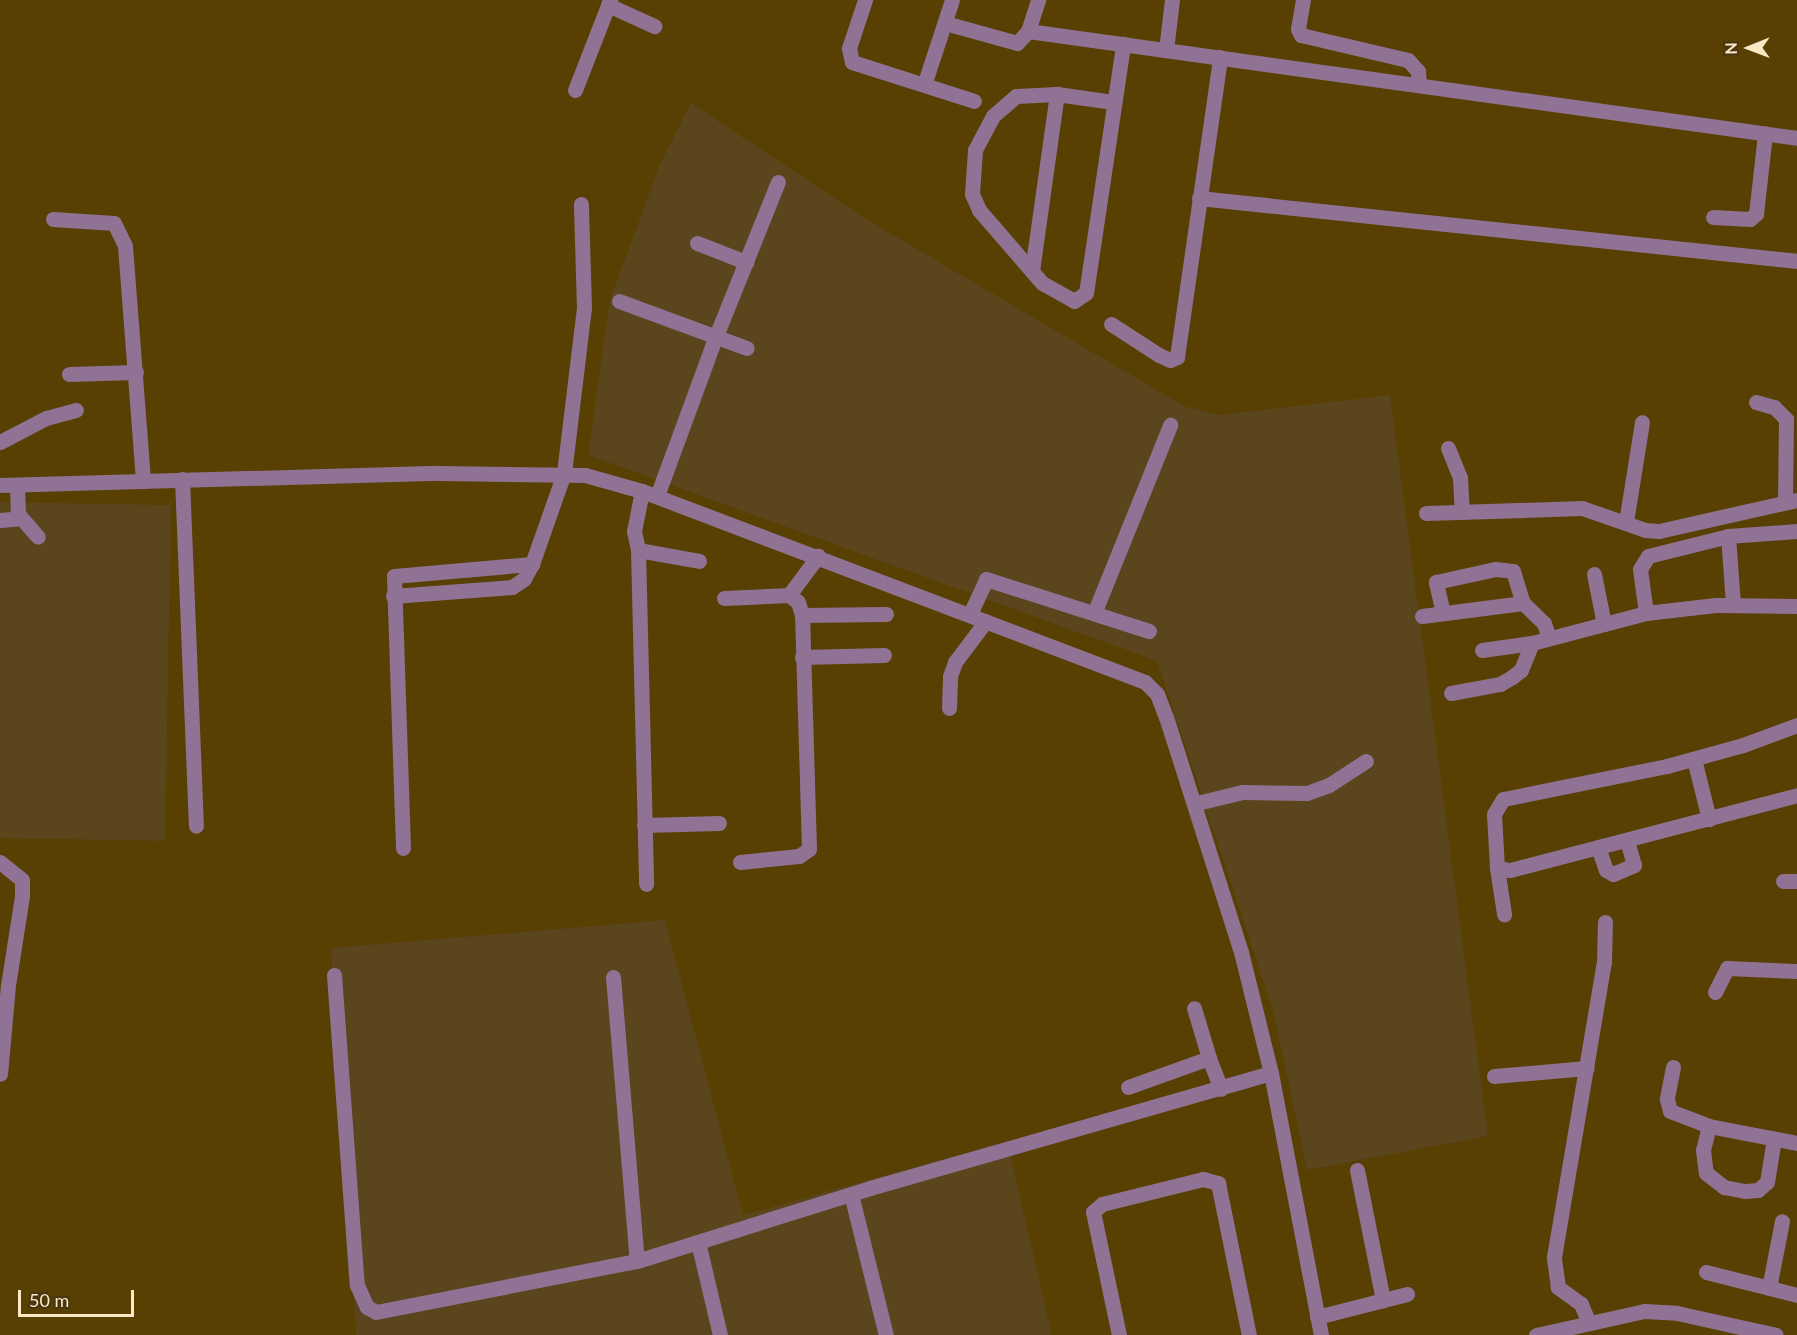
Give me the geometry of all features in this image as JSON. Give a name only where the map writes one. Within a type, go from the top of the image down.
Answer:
[{"type":"street","points":[[865,0],[849,48],[852,62],[974,101]]},
{"type":"street","points":[[924,85],[952,0]]},
{"type":"street","points":[[945,23],[1010,43],[1022,40],[1028,31],[1038,0]]},
{"type":"street","points":[[1166,50],[1172,0]]},
{"type":"street","points":[[1303,0],[1298,22],[1301,35],[1408,60],[1418,71],[1419,85]]},
{"type":"street","points":[[575,90],[609,2],[654,26]]},
{"type":"street","points":[[1028,31],[1797,138]]},
{"type":"street","points":[[1113,102],[1056,94],[1030,93],[1006,102],[993,116],[975,150],[971,173],[972,194],[979,210],[1042,283],[1074,301],[1086,293],[1123,44]]},
{"type":"street","points":[[1111,324],[1159,355],[1170,360],[1177,357],[1220,57]]},
{"type":"street","points":[[1032,271],[1056,94]]},
{"type":"street","points":[[1713,217],[1750,219],[1756,214],[1765,134]]},
{"type":"street","points":[[657,496],[716,336],[778,182]]},
{"type":"street","points":[[1199,198],[1797,261]]},
{"type":"street","points":[[393,596],[512,587],[524,579],[532,564],[564,473],[584,308],[581,204]]},
{"type":"street","points":[[53,219],[114,223],[120,233],[129,264],[143,481]]},
{"type":"street","points":[[697,243],[746,262]]},
{"type":"street","points":[[619,301],[747,348]]},
{"type":"street","points":[[69,374],[136,372]]},
{"type":"street","points":[[1426,513],[1582,508],[1659,531],[1711,522],[1791,500],[1786,419],[1774,407],[1756,402]]},
{"type":"street","points":[[0,442],[46,418],[76,410]]},
{"type":"street","points":[[1626,522],[1642,422]]},
{"type":"street","points":[[1095,611],[1170,424]]},
{"type":"street","points":[[1448,448],[1460,477],[1462,512]]},
{"type":"street","points":[[0,477],[0,485],[17,486],[182,479],[564,473],[615,481],[1144,681],[1157,694],[1197,803],[1241,952],[1270,1073],[1321,1335]]},
{"type":"street","points":[[182,479],[196,826]]},
{"type":"street","points":[[17,486],[21,518],[38,537]]},
{"type":"street","points":[[642,490],[634,531],[638,550],[646,885]]},
{"type":"street","points":[[0,520],[21,518]]},
{"type":"street","points":[[1646,613],[1640,569],[1648,555],[1728,536],[1797,531]]},
{"type":"street","points":[[1728,536],[1733,604]]},
{"type":"street","points":[[638,550],[699,561]]},
{"type":"street","points":[[789,595],[818,556]]},
{"type":"street","points":[[403,848],[393,580],[398,574],[532,564]]},
{"type":"street","points":[[1443,613],[1436,582],[1495,569],[1513,571],[1523,603],[1544,623],[1549,638]]},
{"type":"street","points":[[1594,574],[1604,624]]},
{"type":"street","points":[[970,614],[986,579],[1095,611],[1149,632]]},
{"type":"street","points":[[724,597],[789,595],[798,602],[802,615],[809,849],[799,856],[740,862]]},
{"type":"street","points":[[1422,616],[1523,603]]},
{"type":"street","points":[[1482,650],[1532,643],[1646,613],[1733,604],[1797,606]]},
{"type":"street","points":[[802,615],[886,614]]},
{"type":"street","points":[[949,708],[950,676],[955,662],[986,621]]},
{"type":"street","points":[[1450,693],[1500,684],[1512,677],[1521,670],[1532,643]]},
{"type":"street","points":[[802,657],[884,655]]},
{"type":"street","points":[[1504,914],[1497,868],[1494,814],[1503,799],[1694,759],[1797,725]]},
{"type":"street","points":[[1694,759],[1709,819]]},
{"type":"street","points":[[1197,803],[1242,792],[1307,793],[1329,785],[1366,761]]},
{"type":"street","points":[[1497,868],[1510,870],[1797,795]]},
{"type":"street","points":[[644,825],[719,824]]},
{"type":"street","points":[[1598,847],[1606,870],[1613,874],[1634,866],[1627,840]]},
{"type":"street","points":[[0,862],[22,880],[22,896],[8,986],[0,1074]]},
{"type":"street","points":[[1589,1323],[1581,1304],[1558,1287],[1554,1257],[1605,955],[1605,922]]},
{"type":"street","points":[[1715,992],[1727,968],[1797,971]]},
{"type":"street","points":[[334,975],[357,1285],[367,1307],[376,1312],[637,1261],[851,1194],[1270,1073]]},
{"type":"street","points":[[614,977],[637,1261]]},
{"type":"street","points":[[1194,1008],[1221,1089]]},
{"type":"street","points":[[1128,1087],[1209,1058]]},
{"type":"street","points":[[1673,1067],[1667,1106],[1680,1117],[1709,1126],[1797,1143]]},
{"type":"street","points":[[1494,1076],[1587,1068]]},
{"type":"street","points":[[1709,1126],[1703,1150],[1706,1173],[1724,1187],[1745,1191],[1758,1190],[1767,1182],[1774,1139]]},
{"type":"street","points":[[1357,1170],[1383,1300]]},
{"type":"street","points":[[1119,1335],[1093,1212],[1102,1204],[1203,1179],[1218,1184],[1249,1335]]},
{"type":"street","points":[[851,1194],[886,1335]]},
{"type":"street","points":[[1769,1288],[1782,1221]]},
{"type":"street","points":[[698,1242],[720,1335]]},
{"type":"street","points":[[1706,1272],[1797,1294]]},
{"type":"street","points":[[1317,1317],[1407,1294]]},
{"type":"street","points":[[1536,1335],[1658,1311],[1776,1335]]},
{"type":"shaded area","points":[[691,103],[866,219],[1184,406],[1219,415],[1390,395],[1488,1136],[1307,1170],[1273,1010],[1157,661],[588,455],[610,300],[660,164]]},
{"type":"shaded area","points":[[0,502],[171,505],[165,841],[0,838]]},
{"type":"shaded area","points":[[665,920],[743,1215],[1007,1141],[1052,1335],[356,1335],[331,948]]}]
